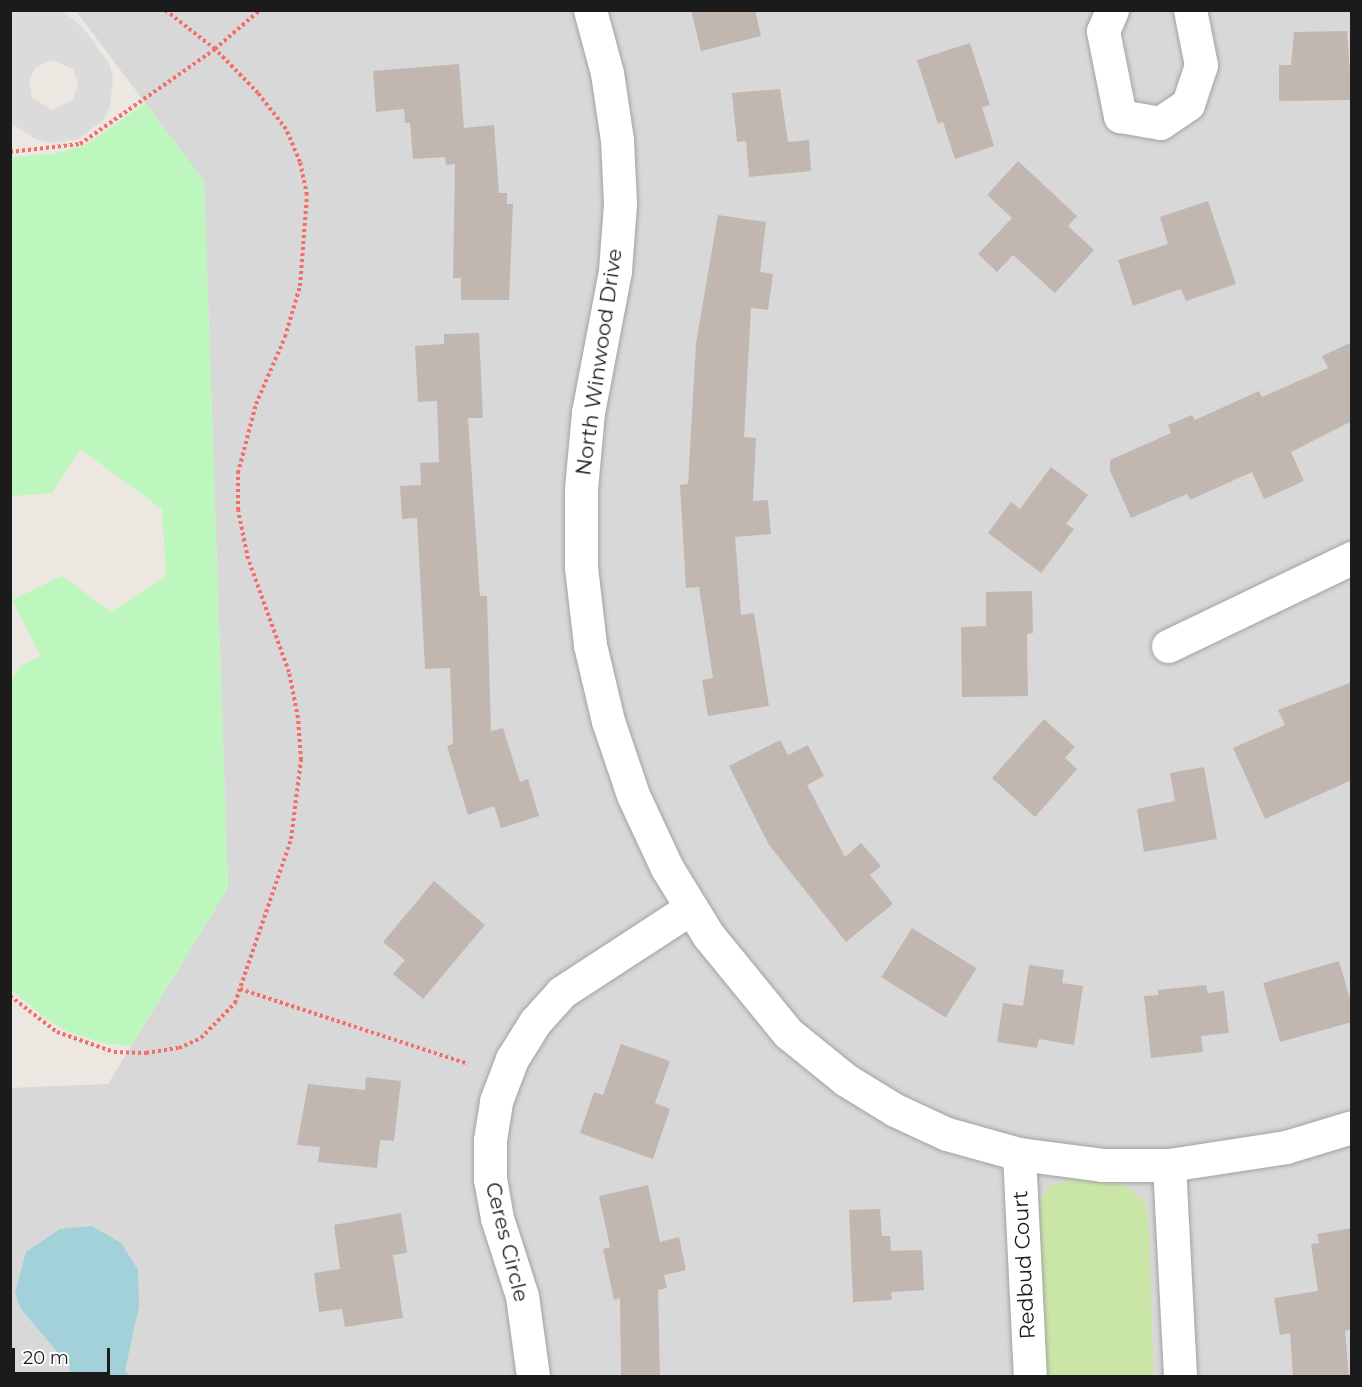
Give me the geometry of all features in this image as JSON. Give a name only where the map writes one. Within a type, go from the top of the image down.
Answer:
[{"type":"street","name":"North Winwood Drive","points":[[590,10],[607,72],[614,118],[620,204],[615,271],[588,412],[581,489],[581,567],[590,645],[608,721],[633,795],[690,908],[749,989],[788,1033],[846,1080],[895,1110],[947,1134],[1019,1154],[1102,1165],[1169,1166],[1286,1148],[1352,1126]]},
{"type":"street","points":[[1112,10],[1103,31],[1120,116],[1160,123],[1188,104],[1201,65],[1190,10]]},
{"type":"street","points":[[1168,646],[1352,558]]},
{"type":"street","name":"Ceres Circle","points":[[533,1377],[522,1296],[497,1218],[490,1180],[489,1140],[496,1101],[518,1050],[535,1022],[562,992],[690,908]]},
{"type":"street","name":"Redbud Court","points":[[1019,1154],[1030,1377]]},
{"type":"street","points":[[1169,1166],[1180,1377]]},
{"type":"path","points":[[10,996],[57,1032],[114,1052],[146,1053],[179,1048],[201,1038],[235,1003],[291,839],[301,760],[298,718],[289,672],[248,559],[238,510],[238,473],[256,404],[285,337],[300,286],[307,195],[300,162],[286,129],[258,93],[214,50],[165,10]]},
{"type":"path","points":[[10,152],[80,144],[214,50],[260,10]]},
{"type":"path","points":[[240,989],[468,1064]]},
{"type":"shaded area","points":[[10,11],[63,11],[84,29],[109,63],[113,78],[110,107],[103,120],[79,139],[50,143],[35,139],[11,123]],"holes":[[[51,60],[73,69],[78,84],[73,100],[52,110],[32,98],[29,81],[36,67]]]},
{"type":"shaded area","points":[[76,11],[1351,11],[1351,1376],[11,1376],[10,1088],[108,1084],[228,888],[204,181]]},
{"type":"green space","points":[[145,103],[204,181],[228,888],[131,1046],[103,1043],[69,1032],[46,1019],[11,989],[11,681],[20,666],[41,656],[12,600],[62,576],[111,612],[166,576],[162,509],[80,449],[52,493],[11,496],[10,157],[54,154],[87,144]]},
{"type":"green space","points":[[1070,1180],[1122,1183],[1144,1200],[1148,1209],[1154,1376],[1043,1376],[1037,1204],[1050,1186]]},
{"type":"water","points":[[92,1226],[121,1243],[138,1270],[139,1306],[125,1370],[129,1376],[70,1376],[69,1366],[21,1309],[15,1293],[26,1252],[60,1229]]},
{"type":"building","points":[[691,10],[755,10],[761,36],[701,51]]},
{"type":"building","points":[[1347,31],[1352,100],[1279,101],[1279,65],[1291,65],[1294,32]]},
{"type":"building","points":[[970,43],[990,105],[982,107],[994,146],[955,159],[943,122],[938,124],[917,60]]},
{"type":"building","points":[[459,64],[464,128],[494,125],[499,193],[507,193],[507,204],[513,204],[509,300],[461,300],[461,278],[453,278],[455,164],[446,165],[445,157],[413,159],[410,123],[405,123],[404,109],[376,112],[373,71]]},
{"type":"building","points":[[780,89],[788,142],[809,140],[811,171],[749,177],[746,141],[737,142],[732,93]]},
{"type":"building","points":[[1018,161],[1077,216],[1068,226],[1094,250],[1055,293],[1013,255],[997,272],[978,254],[1012,218],[987,195]]},
{"type":"building","points":[[1208,201],[1236,284],[1186,301],[1181,289],[1133,306],[1118,260],[1168,244],[1160,217]]},
{"type":"building","points":[[718,215],[766,222],[760,272],[773,274],[768,310],[751,308],[744,437],[756,438],[753,501],[768,500],[771,534],[735,537],[741,615],[754,613],[769,706],[708,716],[702,680],[713,678],[699,587],[686,588],[680,485],[688,484],[696,343]]},
{"type":"building","points":[[479,333],[483,418],[468,418],[480,596],[487,596],[491,731],[503,728],[520,782],[528,779],[539,816],[501,828],[494,806],[468,815],[447,746],[453,744],[450,668],[425,669],[417,518],[402,519],[400,486],[421,485],[420,463],[439,462],[437,401],[418,402],[415,346],[444,344],[444,334]]},
{"type":"building","points":[[1352,342],[1352,421],[1291,452],[1304,481],[1264,499],[1252,472],[1190,500],[1187,494],[1131,518],[1110,471],[1110,460],[1171,433],[1168,425],[1192,415],[1195,420],[1259,391],[1262,397],[1328,368],[1322,356]]},
{"type":"building","points":[[1051,467],[1088,495],[1066,524],[1074,529],[1041,573],[988,533],[1011,502],[1020,509]]},
{"type":"building","points":[[1032,591],[1033,633],[1027,634],[1028,696],[962,697],[961,627],[986,626],[986,592]]},
{"type":"building","points":[[1352,682],[1352,780],[1265,819],[1233,748],[1285,725],[1278,710]]},
{"type":"building","points":[[1044,719],[1075,747],[1065,758],[1077,769],[1035,817],[992,778]]},
{"type":"building","points":[[780,740],[788,755],[808,745],[824,776],[807,785],[845,857],[861,843],[881,866],[870,875],[893,904],[846,942],[769,845],[729,766]]},
{"type":"building","points":[[1204,767],[1217,839],[1144,852],[1137,809],[1175,801],[1170,773]]},
{"type":"building","points":[[434,881],[485,925],[423,999],[393,974],[405,960],[383,942]]},
{"type":"building","points":[[912,928],[976,968],[946,1017],[881,977]]},
{"type":"building","points":[[1339,961],[1352,1006],[1352,1022],[1280,1042],[1263,983]]},
{"type":"building","points":[[1029,965],[1064,970],[1062,983],[1083,986],[1074,1045],[1039,1039],[1037,1048],[997,1042],[1003,1003],[1023,1006]]},
{"type":"building","points":[[1206,985],[1208,993],[1224,991],[1229,1033],[1201,1036],[1203,1052],[1151,1058],[1144,996],[1158,995],[1158,990]]},
{"type":"building","points":[[621,1044],[670,1061],[655,1103],[670,1109],[653,1159],[580,1133],[594,1092],[603,1095]]},
{"type":"building","points":[[366,1077],[401,1081],[394,1141],[380,1140],[377,1168],[318,1162],[320,1147],[297,1145],[308,1084],[365,1090]]},
{"type":"building","points":[[648,1185],[660,1242],[679,1237],[686,1270],[664,1275],[667,1288],[658,1290],[660,1377],[621,1377],[620,1298],[614,1300],[603,1249],[610,1247],[599,1196]]},
{"type":"building","points":[[880,1209],[882,1236],[890,1236],[891,1251],[922,1250],[924,1290],[891,1292],[892,1300],[853,1302],[849,1210]]},
{"type":"building","points":[[401,1213],[407,1253],[393,1255],[403,1318],[345,1327],[342,1309],[319,1312],[314,1273],[340,1269],[334,1225]]},
{"type":"building","points":[[1352,1228],[1352,1329],[1345,1331],[1349,1377],[1293,1377],[1290,1333],[1280,1335],[1274,1298],[1318,1291],[1311,1244],[1319,1243],[1317,1234]]}]
